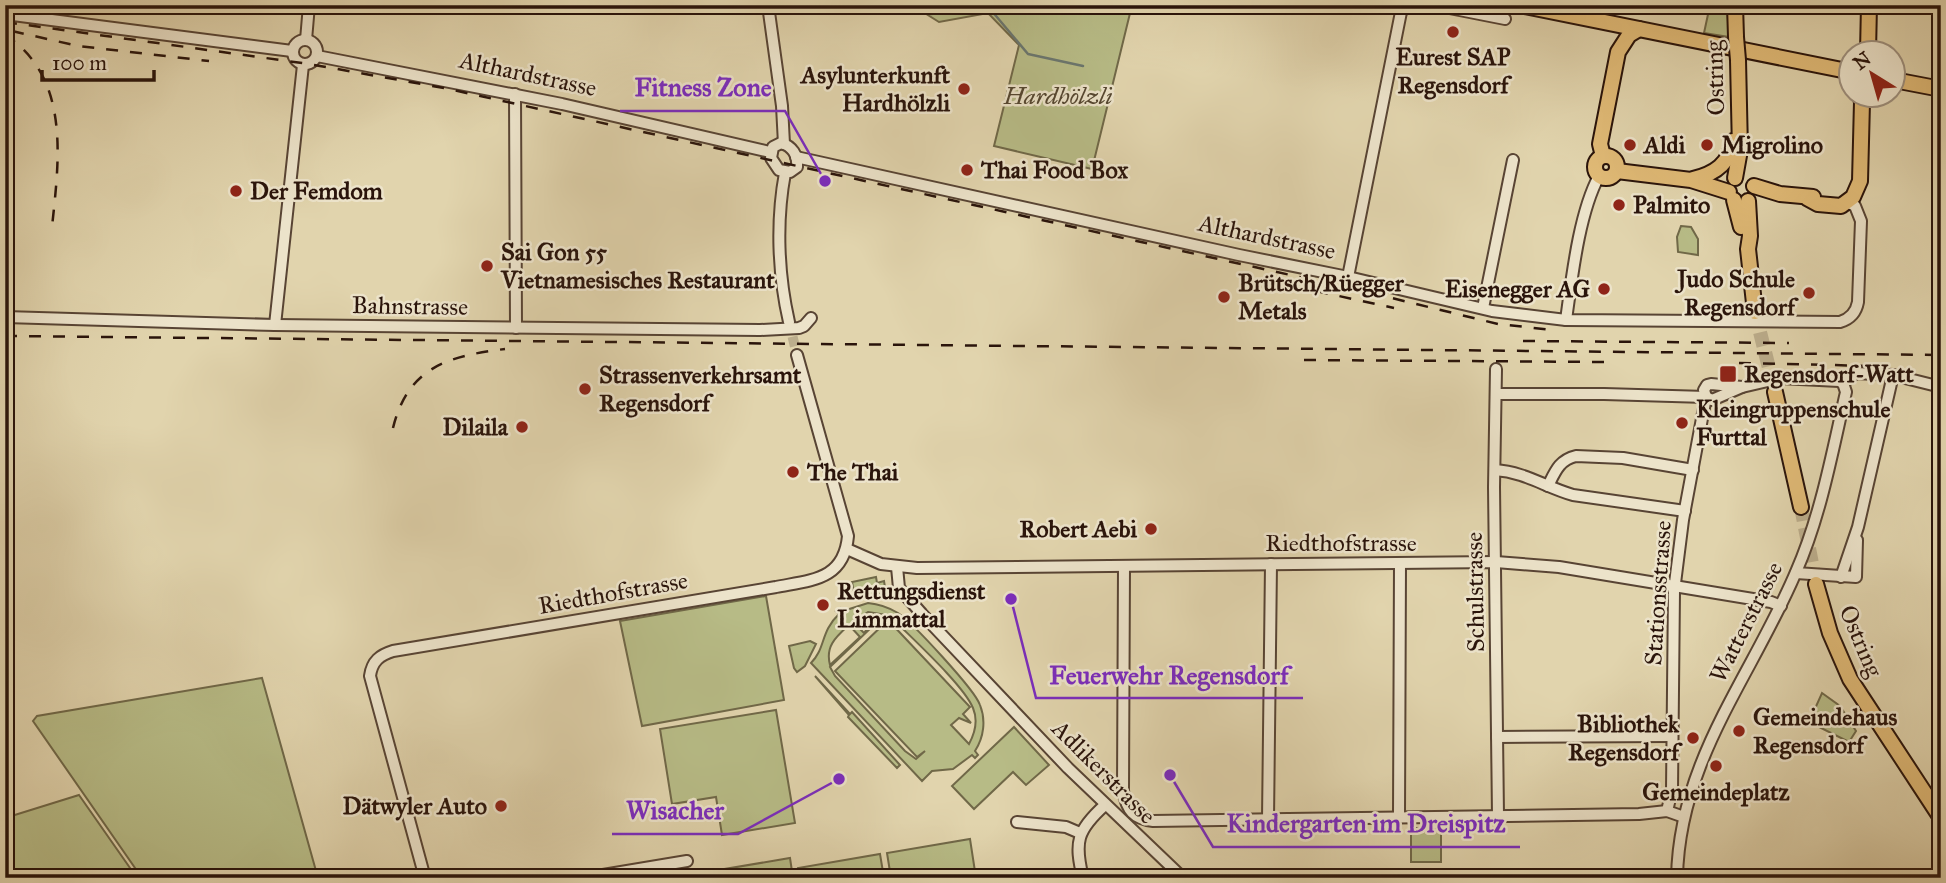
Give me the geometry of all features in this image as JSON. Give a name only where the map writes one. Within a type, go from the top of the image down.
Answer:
[{"type":"main road","points":[[1520,5],[1838,69]]},
{"type":"main road","name":"Ostring","points":[[1735,5],[1740,150],[1744,158],[1741,189],[1755,312]]},
{"type":"main road","points":[[1866,38],[1869,5]]},
{"type":"main road","points":[[1595,20],[1613,35],[1618,52]]},
{"type":"main road","points":[[1603,156],[1600,144],[1618,52],[1624,39],[1639,29]]},
{"type":"main road","points":[[1908,82],[1941,89]]},
{"type":"main road","points":[[1695,181],[1708,176],[1726,162],[1732,148],[1735,118],[1740,106]]},
{"type":"main road","points":[[1617,171],[1615,160],[1610,156],[1603,156],[1595,163],[1599,176],[1609,178],[1617,171],[1807,198],[1825,205],[1841,206],[1857,192],[1860,181],[1862,108]]},
{"type":"main road","points":[[1775,392],[1801,507]]},
{"type":"main road","name":"Ostring","points":[[1816,584],[1830,634],[1850,679],[1941,818]]},
{"type":"main road","name":"Ostring","points":[[1918,781],[1941,809]]},
{"type":"street","points":[[306,40],[309,5]]},
{"type":"street","points":[[768,5],[782,106],[784,144]]},
{"type":"street","points":[[1348,276],[1401,12],[1408,5]]},
{"type":"street","points":[[1434,5],[1505,19]]},
{"type":"street","points":[[5,14],[292,51]]},
{"type":"street","points":[[306,40],[315,45],[317,56],[313,62],[303,65],[295,60],[292,51],[296,44],[306,40]]},
{"type":"street","name":"Althardstrasse","points":[[317,56],[514,94],[770,152]]},
{"type":"street","points":[[275,326],[303,65]]},
{"type":"street","points":[[514,94],[516,328]]},
{"type":"street","points":[[776,144],[790,147],[796,157],[796,168],[785,173],[774,165],[770,152],[776,144]]},
{"type":"street","name":"Althardstrasse","points":[[796,157],[1239,255],[1348,276],[1483,309],[1566,320],[1847,320],[1854,314],[1858,302],[1861,222],[1855,206],[1847,202]]},
{"type":"street","points":[[1483,309],[1513,160]]},
{"type":"street","points":[[785,173],[780,210],[780,254],[789,322]]},
{"type":"street","points":[[1566,320],[1585,214],[1599,176]]},
{"type":"street","name":"Bahnstrasse","points":[[5,317],[275,326],[791,330],[804,326],[811,318]]},
{"type":"street","points":[[797,355],[846,523],[847,549],[881,564],[897,567]]},
{"type":"street","name":"Schulstrasse","points":[[1496,369],[1498,815]]},
{"type":"street","points":[[1496,394],[1706,397],[1704,390],[1711,384],[1742,387],[1780,378],[1843,383],[1856,373],[1893,375],[1941,387]]},
{"type":"street","points":[[1796,573],[1856,577],[1858,527],[1893,375]]},
{"type":"street","name":"Watterstrasse","points":[[1677,878],[1678,850],[1694,778],[1731,698],[1781,606],[1811,534],[1846,392],[1843,383]]},
{"type":"street","name":"Stationsstrasse","points":[[1667,811],[1672,790],[1674,586],[1706,397]]},
{"type":"street","points":[[1548,486],[1559,466],[1576,456],[1623,458],[1693,470]]},
{"type":"street","points":[[1495,470],[1524,474],[1573,495],[1685,511]]},
{"type":"street","name":"Riedthofstrasse","points":[[425,878],[370,676],[371,668],[384,654],[810,581],[836,568],[847,549]]},
{"type":"street","name":"Riedthofstrasse","points":[[897,567],[1496,562],[1559,567],[1771,602],[1781,606]]},
{"type":"street","points":[[1399,816],[1400,563]]},
{"type":"street","points":[[1268,819],[1270,565]]},
{"type":"street","points":[[1124,566],[1123,791],[1127,807],[1135,817],[1153,821],[1639,814],[1667,811],[1684,817]]},
{"type":"street","name":"Adlikerstrasse","points":[[897,567],[900,588],[907,597],[1105,805],[1183,878]]},
{"type":"street","points":[[1497,737],[1672,736]]},
{"type":"street","points":[[1672,771],[1694,778]]},
{"type":"street","points":[[1083,878],[1078,848],[1080,833],[1105,805]]},
{"type":"street","points":[[1017,822],[1066,827],[1080,833]]},
{"type":"street","points":[[585,878],[687,861]]},
{"type":"green space","name":"Hardhölzli","points":[[912,5],[1132,5],[1092,169],[994,146],[1019,45],[988,13],[939,22]]},
{"type":"green space","points":[[1710,5],[1727,5],[1729,37],[1704,33]]},
{"type":"green space","points":[[1681,226],[1691,227],[1698,239],[1698,255],[1678,252],[1677,237]]},
{"type":"green space","points":[[876,577],[877,583],[884,581],[886,593],[855,599],[852,582]]},
{"type":"green space","points":[[766,596],[784,700],[642,726],[620,621]]},
{"type":"green space","points":[[868,603],[891,609],[916,629],[942,657],[976,697],[982,711],[983,728],[975,751],[978,755],[975,758],[972,755],[953,769],[932,771],[922,781],[811,663],[819,652],[829,627],[839,614],[836,611],[840,608],[843,611]],"holes":[[[868,612],[886,615],[897,623],[960,688],[973,708],[976,722],[969,744],[951,725],[959,718],[971,723],[963,714],[970,707],[888,620],[835,671],[917,757],[925,751],[916,759],[905,751],[835,676],[830,667],[875,624],[878,626],[884,620],[879,615],[864,633],[853,622]],[[849,625],[860,637],[830,665],[830,647]]]},
{"type":"green space","points":[[810,641],[816,644],[805,666],[797,672],[789,646]]},
{"type":"green space","points":[[815,676],[900,765],[897,768],[848,717]]},
{"type":"green space","points":[[262,678],[318,878],[142,878],[33,721],[37,716]]},
{"type":"green space","points":[[1822,693],[1840,706],[1856,731],[1849,742],[1809,722]]},
{"type":"green space","points":[[776,710],[795,823],[722,835],[716,797],[672,804],[660,729]]},
{"type":"green space","points":[[1014,727],[1049,765],[1026,785],[1013,772],[974,809],[952,786]]},
{"type":"green space","points":[[79,795],[137,878],[5,878],[5,818]]},
{"type":"green space","points":[[1411,828],[1441,828],[1441,862],[1411,862]]},
{"type":"green space","points":[[970,839],[976,878],[891,878],[887,853]]},
{"type":"green space","points":[[880,854],[884,878],[799,878],[798,868]]},
{"type":"green space","points":[[790,858],[793,878],[671,878]]},
{"type":"waterway","points":[[931,14],[983,7],[991,10],[1028,54],[1083,66]]},
{"type":"tunnel","points":[[1755,312],[1775,392]]},
{"type":"tunnel","points":[[789,322],[797,355]]},
{"type":"tunnel","points":[[1801,507],[1816,584]]},
{"type":"railway","points":[[5,22],[309,64],[444,88],[1363,291],[1498,324],[1553,330]]},
{"type":"railway","points":[[12,31],[78,46],[209,61]]},
{"type":"railway","points":[[5,35],[26,53],[41,73],[51,97],[58,148],[52,227]]},
{"type":"railway","points":[[1316,291],[1394,308]]},
{"type":"railway","points":[[5,336],[1941,355]]},
{"type":"railway","points":[[1523,341],[1789,343]]},
{"type":"railway","points":[[393,428],[409,391],[433,368],[466,356],[505,349]]},
{"type":"railway","points":[[1304,360],[1610,362]]},
{"type":"railway","points":[[1739,363],[1875,366]]},
{"type":"place","name":"Eurest SAP Regensdorf","points":[[1453,32]]},
{"type":"place","name":"Asylunterkunft Hardhölzli","points":[[964,89]]},
{"type":"place","name":"Aldi","points":[[1630,145]]},
{"type":"place","name":"Migrolino","points":[[1707,145]]},
{"type":"place","name":"Thai Food Box","points":[[967,170]]},
{"type":"place","name":"Fitness Zone","points":[[825,181]]},
{"type":"place","name":"Der Femdom","points":[[236,191]]},
{"type":"place","name":"Palmito","points":[[1619,205]]},
{"type":"place","name":"Sai Gon 55 Vietnamesisches Restaurant","points":[[487,266]]},
{"type":"place","name":"Eisenegger AG","points":[[1604,289]]},
{"type":"place","name":"Judo Schule Regensdorf","points":[[1809,293]]},
{"type":"place","name":"Brütsch/Rüegger Metals","points":[[1224,297]]},
{"type":"place","name":"Regensdorf-Watt","points":[[1728,374]]},
{"type":"place","name":"Strassenverkehrsamt Regensdorf","points":[[585,389]]},
{"type":"place","name":"Kleingruppenschule Furttal","points":[[1682,423]]},
{"type":"place","name":"Dilaila","points":[[522,427]]},
{"type":"place","name":"The Thai","points":[[793,472]]},
{"type":"place","name":"Robert Aebi","points":[[1151,529]]},
{"type":"place","name":"Feuerwehr Regensdorf","points":[[1011,599]]},
{"type":"place","name":"Rettungsdienst Limmattal","points":[[823,605]]},
{"type":"place","name":"Gemeindehaus Regensdorf","points":[[1739,731]]},
{"type":"place","name":"Bibliothek Regensdorf","points":[[1693,738]]},
{"type":"place","name":"Gemeindeplatz","points":[[1716,766]]},
{"type":"place","name":"Kindergarten im Dreispitz","points":[[1170,775]]},
{"type":"place","name":"Wisacher","points":[[839,779]]},
{"type":"place","name":"Dätwyler Auto","points":[[501,806]]}]
